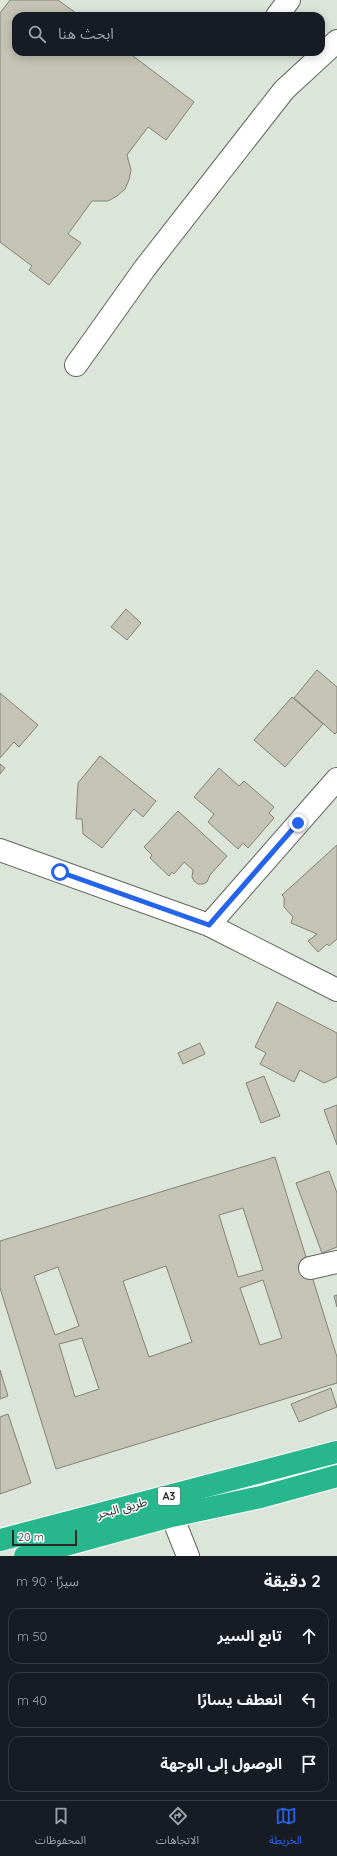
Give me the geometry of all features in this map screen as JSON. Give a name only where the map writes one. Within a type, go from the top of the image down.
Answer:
[{"type":"highway","name":"طريق البحر","points":[[0,1540],[337,1452]]},
{"type":"highway","name":"طريق البحر","points":[[25,1556],[172,1516],[261,1497],[337,1476]]},
{"type":"street","points":[[280,12],[289,0]]},
{"type":"street","points":[[325,52],[337,41]]},
{"type":"street","points":[[76,365],[145,268],[284,90],[321,56]]},
{"type":"street","points":[[209,925],[337,779]]},
{"type":"street","points":[[0,850],[209,925],[337,990]]},
{"type":"street","points":[[310,1268],[337,1262]]},
{"type":"street","points":[[172,1516],[188,1556]]},
{"type":"building","points":[[10,0],[58,0],[74,12],[12,12],[12,56],[133,56],[194,102],[166,140],[148,127],[127,155],[131,170],[125,189],[108,201],[92,201],[68,234],[81,243],[49,285],[29,270],[32,266],[0,242],[0,13]]},
{"type":"building","points":[[126,609],[141,623],[127,640],[111,627]]},
{"type":"building","points":[[317,670],[337,687],[337,732],[335,734],[294,698]]},
{"type":"building","points":[[0,693],[38,725],[19,747],[14,742],[0,758]]},
{"type":"building","points":[[292,697],[323,724],[285,767],[254,740]]},
{"type":"building","points":[[100,756],[156,801],[143,817],[134,809],[102,848],[83,834],[82,819],[76,819],[78,783]]},
{"type":"building","points":[[0,764],[5,768],[0,774]]},
{"type":"building","points":[[219,768],[239,786],[244,781],[274,807],[269,813],[274,818],[248,848],[243,843],[238,849],[208,822],[214,814],[194,797]]},
{"type":"building","points":[[178,811],[227,856],[210,875],[207,882],[203,884],[198,884],[194,881],[192,877],[193,870],[184,862],[174,874],[172,872],[169,876],[150,858],[152,855],[144,847]]},
{"type":"building","points":[[337,845],[337,939],[329,946],[327,944],[318,952],[308,941],[317,934],[291,923],[293,917],[284,907],[284,897],[282,895]]},
{"type":"building","points":[[277,1002],[337,1033],[337,1077],[324,1083],[300,1070],[294,1082],[260,1064],[266,1053],[255,1047]]},
{"type":"building","points":[[200,1043],[205,1054],[183,1064],[178,1053]]},
{"type":"building","points":[[264,1076],[280,1116],[261,1123],[246,1083]]},
{"type":"building","points":[[337,1105],[337,1145],[324,1110]]},
{"type":"building","points":[[275,1157],[337,1357],[337,1383],[56,1469],[0,1288],[0,1241]],"holes":[[[243,1208],[263,1270],[238,1277],[219,1215]],[[166,1266],[192,1342],[149,1357],[123,1281]],[[58,1267],[79,1326],[55,1335],[34,1276]],[[263,1280],[282,1338],[260,1345],[240,1288]],[[82,1338],[99,1389],[75,1397],[59,1344]]]},
{"type":"building","points":[[329,1171],[337,1193],[337,1247],[322,1253],[296,1183]]},
{"type":"building","points":[[337,1295],[337,1307],[334,1296]]},
{"type":"building","points":[[0,1370],[8,1396],[0,1399]]},
{"type":"building","points":[[331,1388],[337,1407],[299,1422],[291,1404]]},
{"type":"building","points":[[8,1414],[31,1483],[0,1494],[0,1417]]},
{"type":"route","points":[[60,872],[209,925],[298,823]]}]
